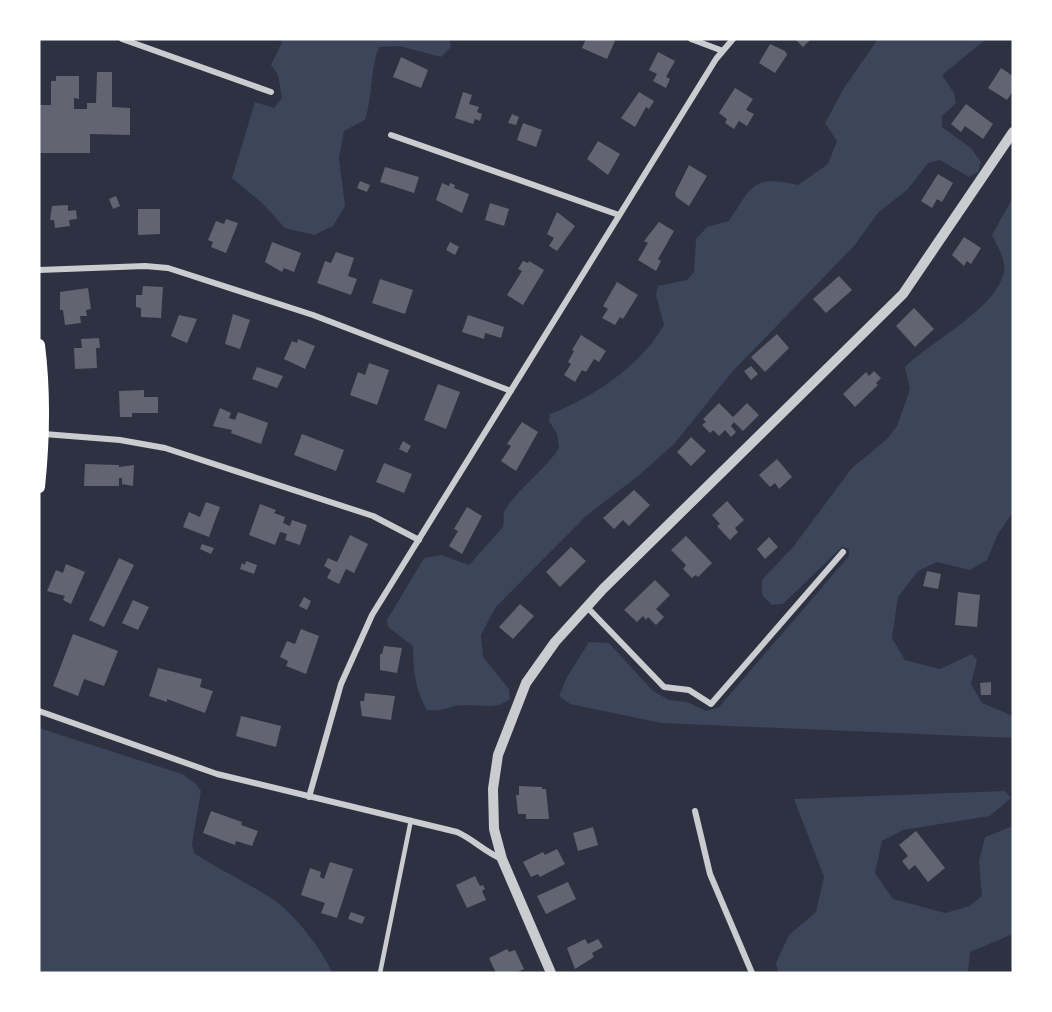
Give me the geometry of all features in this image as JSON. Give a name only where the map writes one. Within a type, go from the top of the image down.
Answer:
[{"type":"main road","points":[[39,345],[44,383],[44,434],[39,487]]},
{"type":"street","points":[[123,39],[272,92]]},
{"type":"street","points":[[691,39],[723,51]]},
{"type":"street","points":[[309,797],[341,684],[360,639],[619,215],[723,51],[733,39]]},
{"type":"street","points":[[551,973],[501,859],[494,829],[493,789],[498,755],[526,683],[555,642],[587,607],[903,294],[1013,132]]},
{"type":"street","points":[[391,135],[619,215]]},
{"type":"street","points":[[39,270],[145,266],[168,268],[313,315],[511,391]]},
{"type":"street","points":[[44,434],[120,440],[165,448],[373,516],[419,540]]},
{"type":"street","points":[[587,607],[664,687],[689,690],[711,704],[843,552]]},
{"type":"street","points":[[39,711],[217,774],[457,832],[474,840],[501,859]]},
{"type":"street","points":[[696,811],[710,874],[752,973]]},
{"type":"lane","points":[[380,973],[411,820]]},
{"type":"shaded area","points":[[280,39],[449,39],[451,47],[441,57],[399,46],[379,47],[365,120],[344,131],[339,158],[345,206],[333,226],[314,235],[285,228],[262,203],[232,178],[255,102],[274,108],[282,98],[278,75],[271,65],[282,42]]},
{"type":"shaded area","points":[[878,39],[986,39],[942,75],[954,93],[956,103],[942,116],[942,127],[971,148],[981,162],[978,172],[969,177],[940,160],[928,163],[908,189],[878,213],[854,246],[732,372],[675,443],[638,476],[586,516],[495,608],[481,635],[483,657],[509,689],[510,699],[493,706],[459,705],[427,710],[416,679],[413,646],[388,627],[387,620],[424,558],[442,555],[469,565],[503,527],[507,506],[559,448],[557,434],[549,421],[550,414],[599,389],[629,367],[654,340],[664,325],[656,295],[658,286],[687,280],[694,272],[696,239],[707,227],[729,221],[743,199],[755,186],[771,181],[798,185],[828,164],[837,141],[825,123],[844,88]]},
{"type":"shaded area","points":[[1013,197],[1013,512],[998,534],[987,560],[970,570],[937,562],[918,571],[898,597],[892,638],[905,660],[940,669],[972,654],[977,660],[971,684],[982,703],[1013,716],[1013,738],[661,723],[570,704],[559,696],[567,677],[589,642],[609,643],[653,691],[669,700],[687,702],[706,711],[719,707],[849,556],[849,549],[842,547],[783,604],[772,605],[762,595],[762,580],[793,547],[852,468],[887,439],[897,426],[910,389],[905,367],[977,311],[999,285],[1004,271],[1004,262],[992,235]]},
{"type":"shaded area","points":[[39,728],[182,774],[196,784],[201,791],[192,844],[194,853],[279,904],[306,932],[322,953],[332,973],[39,973]]},
{"type":"shaded area","points":[[1005,791],[1011,798],[990,816],[903,830],[882,841],[875,873],[893,899],[945,913],[970,906],[982,896],[979,861],[985,837],[1013,826],[1013,934],[970,952],[968,973],[778,973],[776,963],[789,935],[816,912],[824,877],[794,799]]},
{"type":"building","points":[[586,39],[615,41],[607,59],[582,48]]},
{"type":"building","points":[[795,39],[811,39],[803,47]]},
{"type":"building","points":[[770,44],[785,51],[787,55],[775,73],[759,63]]},
{"type":"building","points":[[658,52],[675,61],[666,77],[670,79],[666,88],[653,81],[657,74],[649,70]]},
{"type":"building","points":[[401,57],[428,70],[421,88],[393,77]]},
{"type":"building","points":[[1001,68],[1013,76],[1013,91],[1007,100],[988,88]]},
{"type":"building","points":[[97,72],[112,72],[112,107],[130,108],[130,135],[90,134],[90,153],[39,153],[39,105],[51,105],[51,81],[56,81],[56,76],[79,76],[79,99],[74,98],[74,109],[87,109],[87,103],[96,103]]},
{"type":"building","points":[[735,88],[753,99],[746,110],[754,114],[747,126],[739,121],[734,129],[725,123],[727,119],[719,113]]},
{"type":"building","points":[[463,92],[472,95],[469,104],[479,107],[477,112],[482,114],[480,121],[475,119],[473,124],[455,118]]},
{"type":"building","points":[[639,92],[654,101],[649,109],[646,107],[635,127],[621,118]]},
{"type":"building","points":[[966,104],[993,124],[983,139],[965,126],[961,132],[951,124]]},
{"type":"building","points":[[512,114],[519,117],[516,125],[508,123]]},
{"type":"building","points":[[523,123],[542,130],[536,147],[517,140]]},
{"type":"building","points":[[598,141],[620,154],[608,175],[587,159]]},
{"type":"building","points":[[689,165],[707,176],[689,206],[676,197],[675,193]]},
{"type":"building","points":[[385,167],[419,177],[414,193],[380,182]]},
{"type":"building","points":[[938,174],[953,183],[942,202],[937,199],[932,208],[921,201]]},
{"type":"building","points":[[360,181],[370,185],[367,192],[357,188]]},
{"type":"building","points":[[442,183],[449,186],[450,183],[455,185],[454,188],[469,194],[462,213],[436,200]]},
{"type":"building","points":[[116,196],[120,206],[113,209],[109,199]]},
{"type":"building","points":[[490,203],[509,209],[504,226],[485,220]]},
{"type":"building","points":[[68,205],[68,211],[76,210],[77,219],[69,220],[70,226],[55,228],[54,220],[50,220],[52,206]]},
{"type":"building","points":[[138,209],[160,209],[160,234],[138,235]]},
{"type":"building","points":[[557,212],[575,226],[557,251],[549,246],[554,238],[547,234]]},
{"type":"building","points":[[226,219],[238,223],[226,253],[211,247],[213,242],[208,240],[216,221],[224,224]]},
{"type":"building","points":[[659,222],[674,231],[658,259],[661,261],[656,271],[638,260],[648,243],[644,241]]},
{"type":"building","points":[[964,237],[981,248],[971,264],[967,261],[964,266],[952,255]]},
{"type":"building","points":[[272,242],[301,253],[294,272],[284,268],[282,272],[265,262]]},
{"type":"building","points":[[450,242],[459,247],[455,255],[446,250]]},
{"type":"building","points":[[336,252],[354,258],[348,276],[357,279],[351,295],[317,283],[325,261],[331,263]]},
{"type":"building","points":[[523,261],[528,263],[529,261],[544,270],[523,305],[507,295],[522,271],[518,269]]},
{"type":"building","points":[[839,276],[852,290],[826,313],[813,299]]},
{"type":"building","points":[[380,279],[413,290],[405,314],[372,303]]},
{"type":"building","points":[[617,282],[638,295],[623,319],[620,317],[615,325],[602,318],[608,309],[603,306]]},
{"type":"building","points":[[143,286],[163,287],[161,318],[141,317],[141,308],[136,307],[136,295],[142,295]]},
{"type":"building","points":[[88,288],[91,309],[86,310],[87,316],[80,316],[81,323],[65,325],[63,310],[60,310],[60,292]]},
{"type":"building","points":[[914,308],[934,329],[915,347],[896,326]]},
{"type":"building","points":[[233,314],[250,320],[240,349],[225,344]]},
{"type":"building","points":[[179,315],[197,319],[187,343],[171,336]]},
{"type":"building","points":[[468,315],[504,327],[501,338],[485,333],[484,339],[462,332]]},
{"type":"building","points":[[777,334],[789,348],[765,372],[751,357]]},
{"type":"building","points":[[581,335],[606,351],[599,362],[594,359],[586,372],[582,370],[575,382],[564,375],[571,364],[568,362],[574,351],[572,350]]},
{"type":"building","points":[[99,338],[100,348],[96,348],[97,368],[75,369],[74,348],[82,348],[81,339]]},
{"type":"building","points":[[298,339],[315,346],[305,369],[284,359],[292,341],[297,343]]},
{"type":"building","points":[[369,363],[389,370],[377,405],[350,395],[358,372],[365,375]]},
{"type":"building","points":[[751,366],[758,374],[751,380],[744,371]]},
{"type":"building","points":[[257,367],[283,376],[277,388],[252,379]]},
{"type":"building","points":[[874,371],[881,378],[876,383],[878,385],[855,407],[843,394],[866,372],[869,376]]},
{"type":"building","points":[[438,384],[460,392],[446,429],[424,420]]},
{"type":"building","points":[[144,390],[144,397],[158,397],[158,413],[132,413],[132,417],[120,417],[119,391]]},
{"type":"building","points":[[719,403],[733,417],[747,403],[759,415],[743,431],[734,422],[731,426],[736,432],[731,437],[725,430],[719,436],[713,430],[710,433],[702,425],[706,422],[703,419]]},
{"type":"building","points":[[220,408],[231,413],[229,418],[235,420],[238,412],[268,423],[261,444],[231,433],[232,430],[213,426]]},
{"type":"building","points":[[522,422],[538,432],[516,471],[501,461],[511,446],[507,444]]},
{"type":"building","points":[[302,434],[344,450],[336,471],[294,455]]},
{"type":"building","points":[[691,437],[706,451],[691,466],[677,452]]},
{"type":"building","points":[[403,441],[411,446],[407,453],[399,449]]},
{"type":"building","points":[[777,459],[792,477],[779,489],[775,483],[770,487],[759,475]]},
{"type":"building","points":[[384,463],[412,474],[404,493],[376,482]]},
{"type":"building","points":[[85,464],[119,465],[119,467],[134,465],[133,486],[122,484],[122,478],[119,478],[119,486],[84,486]]},
{"type":"building","points":[[634,490],[650,505],[629,526],[623,520],[614,529],[603,518]]},
{"type":"building","points":[[727,501],[744,520],[735,528],[738,532],[730,540],[717,526],[720,524],[712,515]]},
{"type":"building","points":[[206,502],[220,507],[209,537],[183,527],[189,512],[200,517]]},
{"type":"building","points":[[260,504],[276,510],[274,513],[285,517],[283,523],[290,526],[292,520],[307,525],[300,545],[285,540],[287,534],[280,532],[275,545],[249,535]]},
{"type":"building","points":[[467,507],[482,516],[462,554],[449,546],[458,531],[454,529]]},
{"type":"building","points":[[350,535],[368,544],[354,573],[346,569],[339,584],[327,578],[331,570],[324,566],[328,558],[337,562]]},
{"type":"building","points":[[686,536],[712,563],[698,577],[696,575],[692,578],[683,569],[686,565],[671,550]]},
{"type":"building","points":[[769,537],[778,547],[765,559],[757,549]]},
{"type":"building","points":[[202,544],[214,548],[211,554],[200,549]]},
{"type":"building","points":[[571,547],[586,561],[560,587],[546,572]]},
{"type":"building","points":[[119,558],[134,565],[104,627],[89,620]]},
{"type":"building","points":[[246,561],[257,565],[254,574],[240,569],[242,563],[245,565]]},
{"type":"building","points":[[66,564],[85,572],[71,604],[63,600],[65,596],[47,591],[56,570],[63,573]]},
{"type":"building","points":[[927,571],[941,574],[938,589],[923,586]]},
{"type":"building","points":[[655,580],[670,595],[656,609],[664,617],[656,625],[648,617],[646,620],[643,616],[637,622],[624,610]]},
{"type":"building","points":[[958,592],[980,595],[977,627],[955,625]]},
{"type":"building","points":[[304,597],[311,601],[307,610],[299,606]]},
{"type":"building","points":[[133,600],[149,607],[138,630],[122,623]]},
{"type":"building","points":[[520,604],[534,616],[513,639],[499,627]]},
{"type":"building","points":[[301,629],[319,636],[306,674],[286,666],[288,661],[280,657],[287,641],[295,644]]},
{"type":"building","points":[[73,634],[118,651],[104,686],[84,679],[78,696],[53,686]]},
{"type":"building","points":[[384,646],[402,648],[397,673],[380,670],[380,654]]},
{"type":"building","points":[[158,668],[202,679],[200,687],[213,691],[205,713],[167,699],[167,702],[149,696]]},
{"type":"building","points":[[991,682],[991,695],[981,695],[980,683]]},
{"type":"building","points":[[365,693],[395,696],[391,720],[362,716],[360,701],[364,701]]},
{"type":"building","points":[[241,716],[281,726],[276,747],[236,736]]},
{"type":"building","points":[[519,786],[546,789],[549,819],[526,819],[526,814],[518,814],[516,795],[519,795]]},
{"type":"building","points":[[211,811],[242,822],[241,825],[258,831],[252,846],[236,841],[235,845],[203,833]]},
{"type":"building","points":[[593,827],[598,845],[578,851],[573,833]]},
{"type":"building","points":[[916,831],[945,868],[928,882],[915,865],[909,870],[902,861],[908,856],[899,845]]},
{"type":"building","points":[[557,849],[565,864],[540,877],[538,874],[531,877],[523,862],[543,852],[545,855]]},
{"type":"building","points":[[330,862],[353,869],[337,918],[321,913],[325,903],[301,895],[310,868],[321,872],[320,877],[324,879]]},
{"type":"building","points":[[475,876],[480,886],[483,885],[485,889],[482,891],[486,900],[467,908],[456,885]]},
{"type":"building","points":[[568,882],[576,899],[546,914],[537,896]]},
{"type":"building","points":[[351,912],[365,917],[362,924],[348,919]]},
{"type":"building","points":[[585,939],[588,944],[598,939],[603,947],[592,953],[594,957],[575,969],[567,948]]},
{"type":"building","points":[[507,949],[509,952],[515,950],[524,969],[516,973],[496,973],[489,958]]}]
